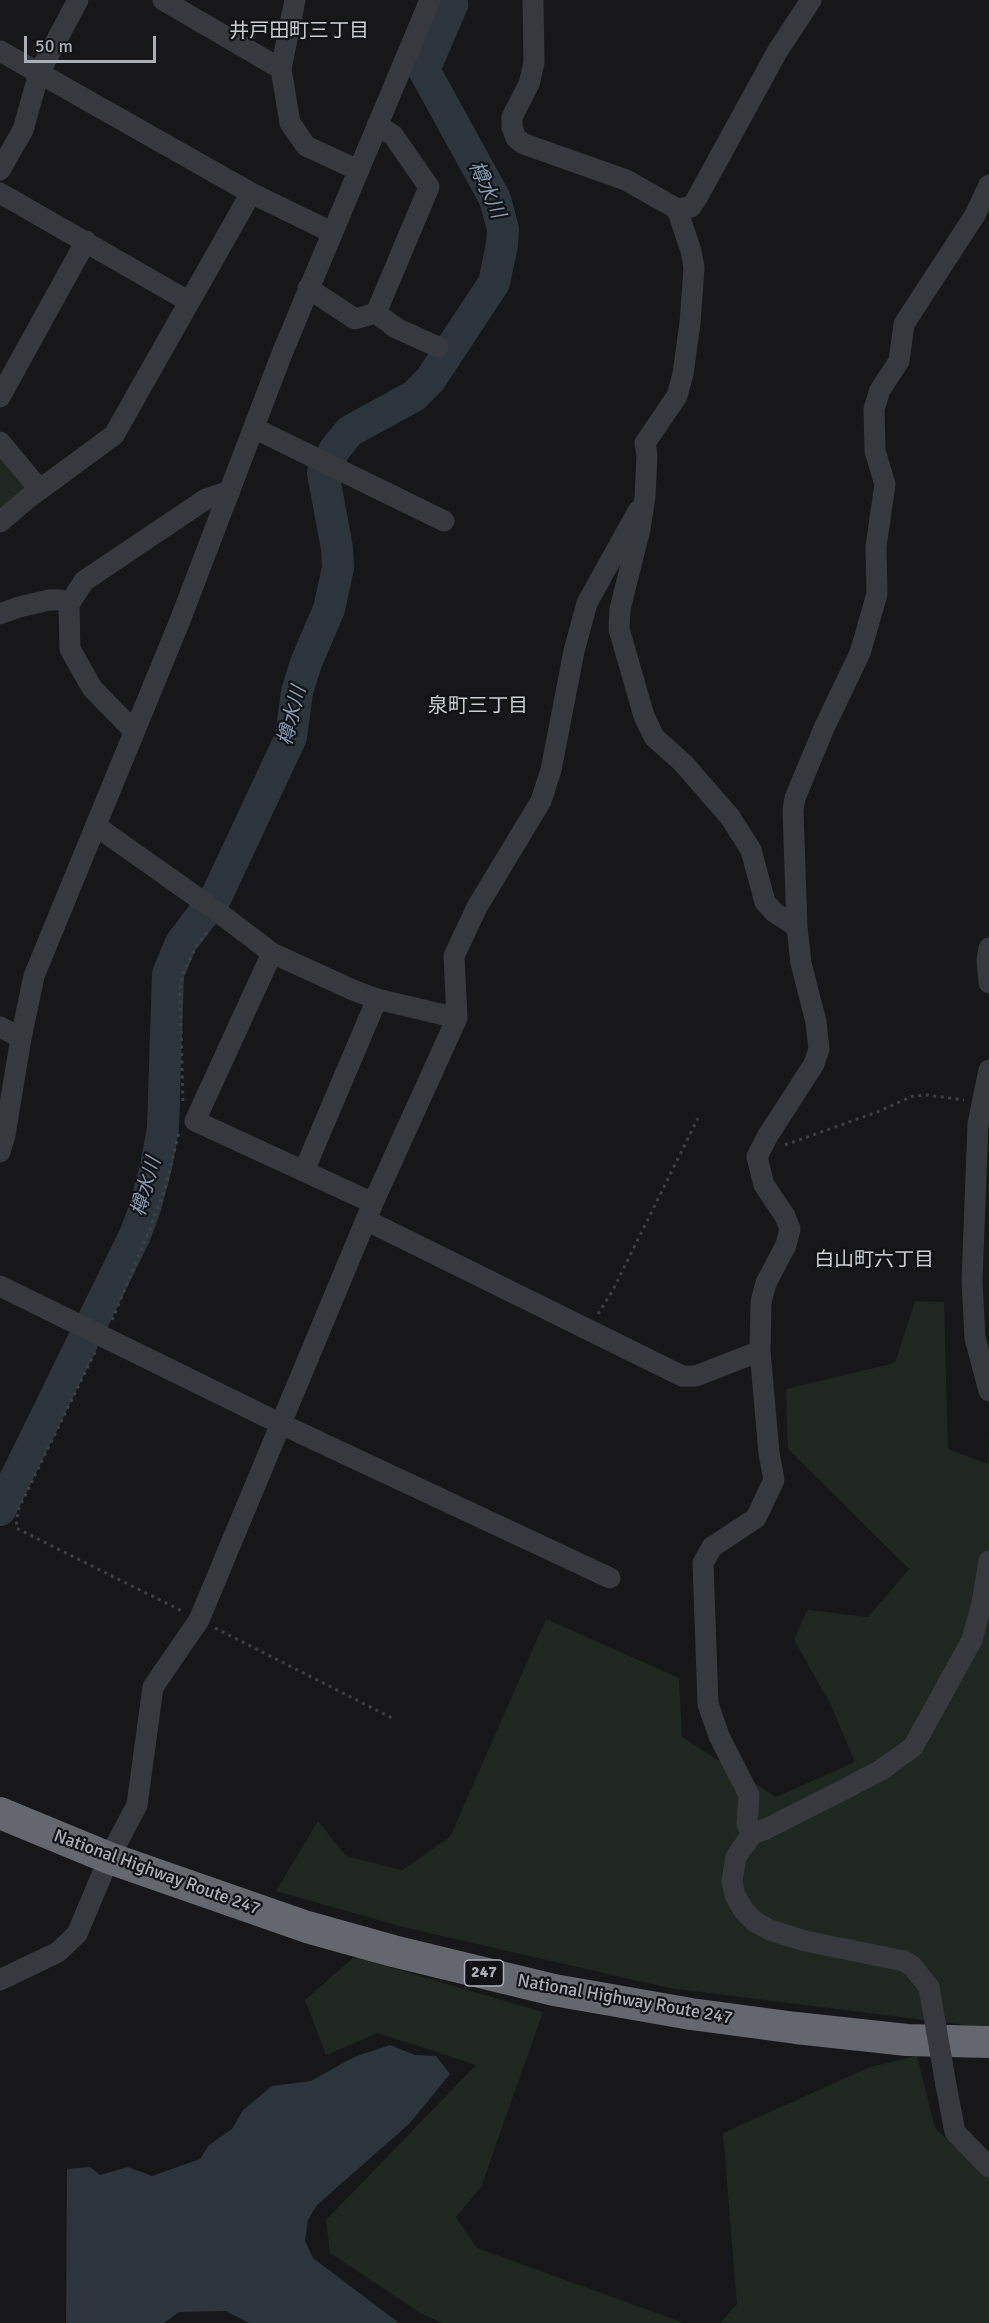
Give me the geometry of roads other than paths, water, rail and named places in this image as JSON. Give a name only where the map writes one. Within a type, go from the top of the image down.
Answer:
[{"type":"highway","name":"National Highway Route 247","points":[[0,1813],[109,1858],[307,1927],[393,1951],[554,1990],[691,2014],[796,2028],[907,2040],[989,2042]]},
{"type":"street","points":[[0,170],[23,130],[39,73],[78,0]]},
{"type":"street","points":[[164,0],[281,69]]},
{"type":"street","points":[[295,0],[281,69],[290,123],[306,146],[358,170]]},
{"type":"street","points":[[533,0],[534,63],[529,84],[512,117],[512,127],[516,138],[524,144],[626,180],[677,209],[691,207],[697,198],[777,52],[811,0]]},
{"type":"street","points":[[0,1152],[34,976],[178,623],[308,288],[427,9]]},
{"type":"street","points":[[0,51],[251,193],[332,232]]},
{"type":"street","points":[[308,288],[356,319],[376,312],[429,187],[393,135],[377,125]]},
{"type":"street","points":[[752,1834],[747,1824],[749,1795],[719,1736],[708,1704],[703,1563],[712,1547],[756,1518],[774,1480],[769,1454],[760,1351],[761,1302],[766,1283],[786,1245],[790,1229],[785,1216],[764,1185],[758,1157],[763,1145],[814,1064],[819,1049],[816,1022],[801,963],[797,927],[793,810],[795,798],[824,728],[860,653],[877,594],[876,547],[885,484],[876,451],[874,409],[880,390],[899,361],[904,324],[975,215],[989,185]]},
{"type":"street","points":[[0,193],[188,301]]},
{"type":"street","points":[[0,522],[114,435],[251,193]]},
{"type":"street","points":[[677,209],[691,251],[694,268],[690,323],[683,374],[677,396],[645,444],[647,455],[645,497],[640,529],[620,609],[620,629],[644,716],[654,737],[683,764],[744,836],[751,850],[769,909],[797,927]]},
{"type":"street","points":[[0,397],[86,241]]},
{"type":"street","points":[[376,312],[396,328],[438,347]]},
{"type":"street","points":[[254,428],[444,521]]},
{"type":"street","points":[[0,442],[40,490]]},
{"type":"street","points":[[133,730],[92,688],[70,649],[69,604],[84,581],[206,499],[230,491]]},
{"type":"street","points":[[0,1980],[34,1965],[68,1944],[81,1927],[109,1858],[137,1805],[153,1687],[199,1620],[369,1212],[457,1018],[454,956],[477,907],[541,801],[551,770],[574,651],[587,603],[645,497]]},
{"type":"street","points":[[0,614],[49,600],[61,600],[69,604]]},
{"type":"street","points":[[96,826],[272,953],[377,999],[457,1018]]},
{"type":"street","points":[[989,948],[987,960],[989,983]]},
{"type":"street","points":[[272,953],[195,1121],[304,1171],[369,1212],[667,1370],[689,1377],[760,1351]]},
{"type":"street","points":[[304,1171],[377,999]]},
{"type":"street","points":[[0,1027],[21,1038]]},
{"type":"street","points":[[989,1070],[978,1124],[972,1281],[975,1338],[989,1391]]},
{"type":"street","points":[[0,1286],[281,1424],[610,1578]]},
{"type":"street","points":[[989,1561],[982,1603],[972,1640],[913,1747],[881,1770],[752,1834],[736,1857],[732,1881],[735,1895],[744,1911],[755,1922],[770,1930],[804,1941],[904,1961],[912,1966],[929,1987],[955,2132],[989,2167]]},
{"type":"waterway","name":"樽水川","points":[[0,1510],[135,1235],[145,1208],[163,1128],[168,974],[181,943],[216,897],[291,737],[297,692],[306,663],[329,609],[338,568],[337,548],[323,473],[335,449],[350,431],[414,396],[430,380],[494,283],[503,229],[495,199],[424,70],[452,5],[448,0]]},
{"type":"district","name":"井戸田町三丁目","points":[[299,32]]},
{"type":"district","name":"泉町三丁目","points":[[478,707]]},
{"type":"district","name":"白山町六丁目","points":[[874,1261]]}]
